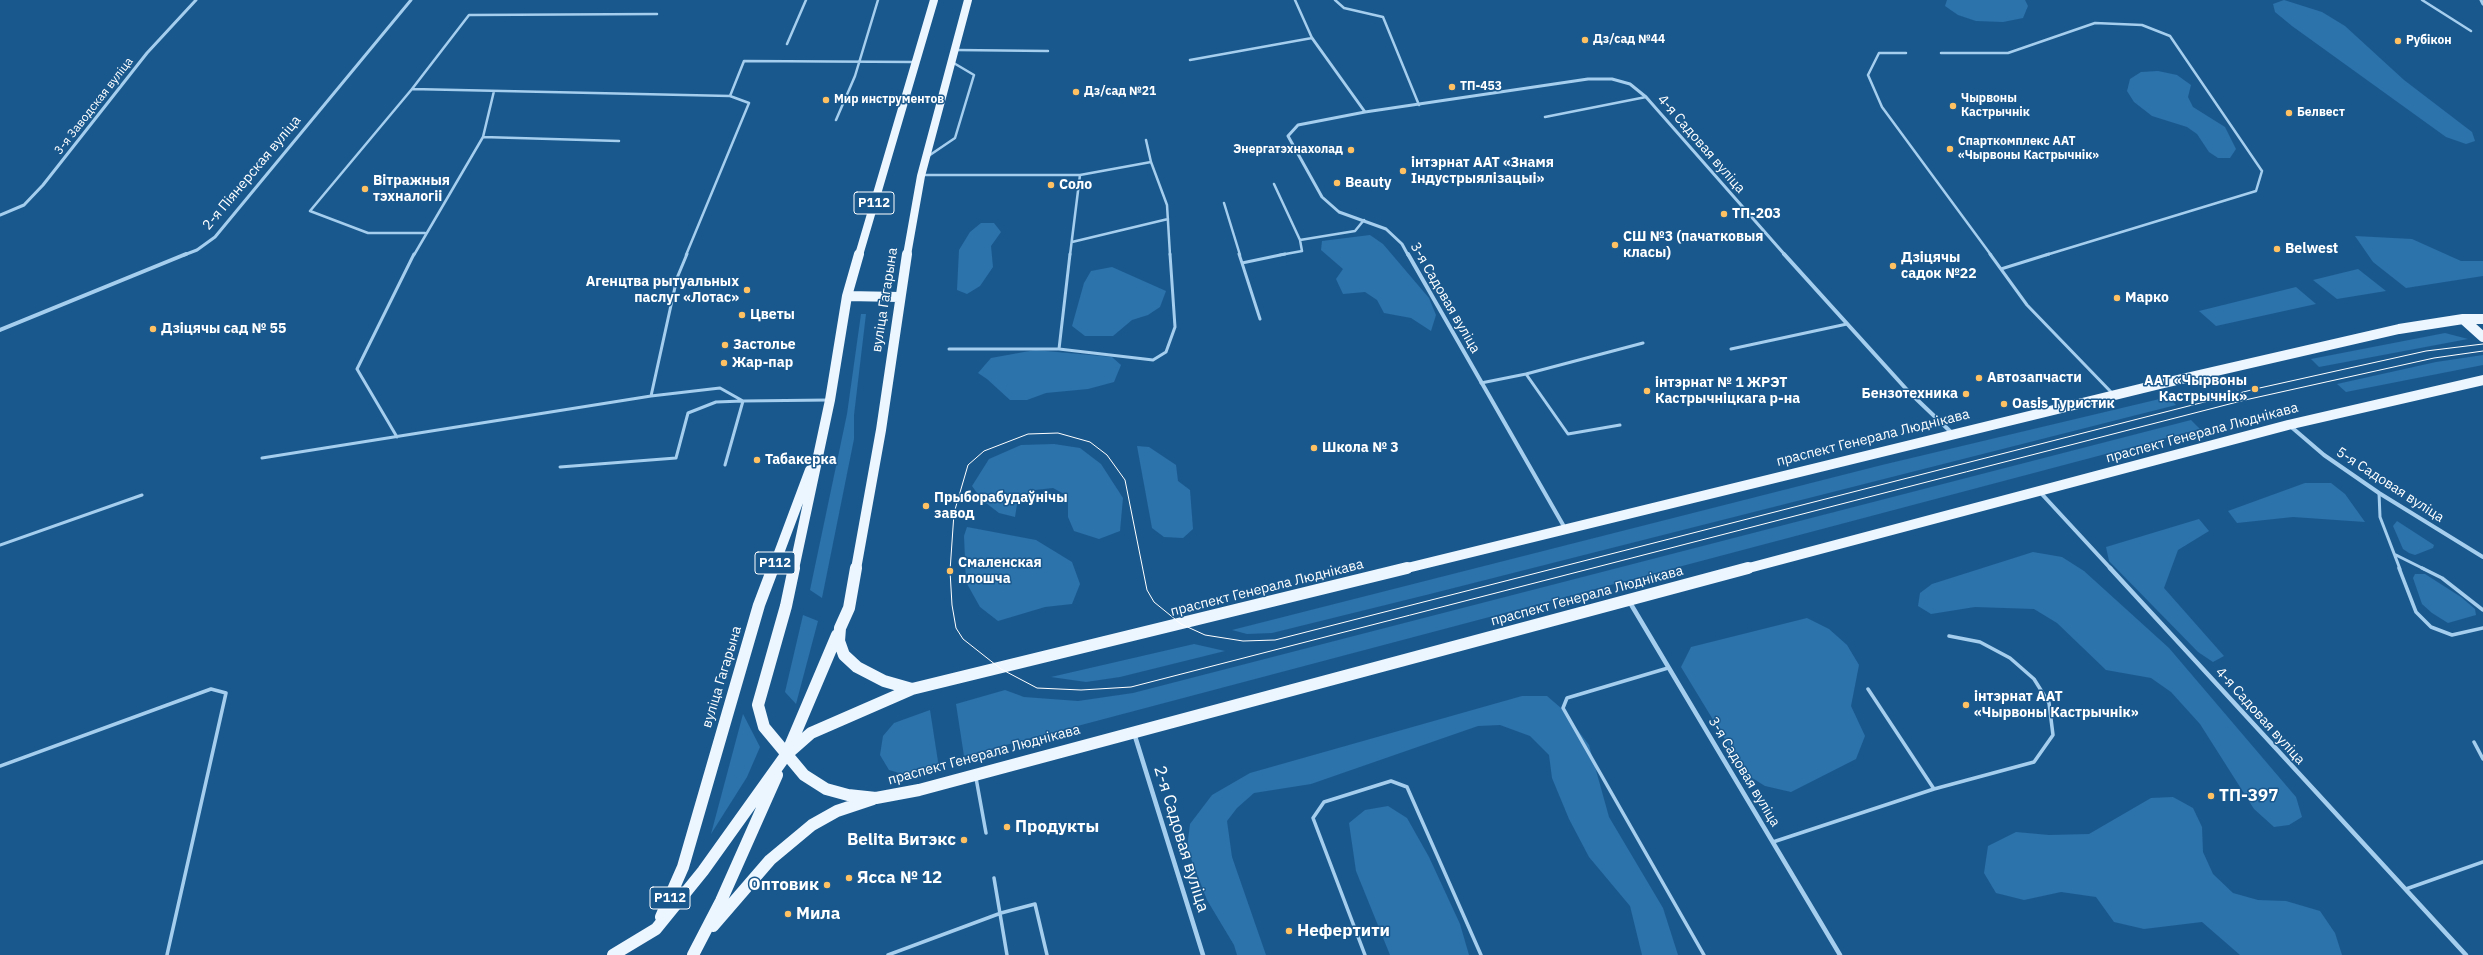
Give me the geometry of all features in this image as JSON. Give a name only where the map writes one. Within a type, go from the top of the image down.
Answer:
[{"type":"main road","name":"вуліца Гагарына","points":[[786,755],[764,727],[758,705],[786,606],[830,400],[847,296],[934,0]]},
{"type":"main road","name":"вуліца Гагарына","points":[[704,936],[786,755],[849,608],[881,430],[899,297],[921,176],[968,0]]},
{"type":"main road","points":[[847,296],[899,297]]},
{"type":"main road","name":"праспект Генерала Люднікава","points":[[2483,319],[2464,320],[2398,329],[2339,342],[1953,434],[912,689],[812,733],[786,755],[804,775],[826,789],[848,795],[876,798],[919,790],[1134,731],[2288,425],[2402,396],[2483,380]]},
{"type":"main road","points":[[2464,320],[2483,337]]},
{"type":"main road","name":"вуліца Гагарына","points":[[656,929],[683,867],[759,605],[822,436]]},
{"type":"main road","name":"вуліца Гагарына","points":[[849,608],[840,628],[838,641],[844,655],[870,675],[912,689]]},
{"type":"main road","points":[[656,929],[703,871],[786,755]]},
{"type":"main road","points":[[704,936],[770,860],[812,825],[836,811],[876,798]]},
{"type":"main road","name":"Р112","points":[[612,955],[656,929]]},
{"type":"main road","name":"Р112","points":[[693,955],[704,936]]},
{"type":"street","name":"3-я Заводская вуліца","points":[[0,215],[24,205],[43,185],[147,53],[196,0]]},
{"type":"street","name":"2-я Піянерская вуліца","points":[[0,330],[197,250],[215,237],[411,0]]},
{"type":"street","points":[[2481,0],[2483,4]]},
{"type":"street","points":[[1312,38],[1365,112]]},
{"type":"street","name":"4-я Садовая вуліца","points":[[1365,112],[1588,79],[1612,79],[1630,84],[1646,97],[1726,190],[1908,391],[1953,434]]},
{"type":"street","name":"3-я Садовая вуліца","points":[[1365,112],[1298,125],[1288,136],[1322,197],[1339,212],[1386,229],[1402,244],[1566,530]]},
{"type":"street","name":"5-я Садовая вуліца","points":[[2288,425],[2324,455],[2379,493],[2483,557]]},
{"type":"street","name":"4-я Садовая вуліца","points":[[2039,491],[2404,890],[2466,955]]},
{"type":"street","name":"3-я Садовая вуліца","points":[[1628,601],[1840,955]]},
{"type":"street","name":"2-я Садовая вуліца","points":[[1134,731],[1203,955]]},
{"type":"lane","points":[[787,44],[806,0]]},
{"type":"lane","points":[[836,120],[859,62],[878,0]]},
{"type":"lane","points":[[1190,60],[1312,38],[1295,0]]},
{"type":"lane","points":[[1336,0],[1344,8],[1382,17],[1419,105]]},
{"type":"lane","points":[[2422,0],[2471,31]]},
{"type":"lane","points":[[425,233],[368,234],[310,211],[412,89],[468,15],[657,14]]},
{"type":"lane","points":[[1941,53],[2008,53],[2095,23],[2142,25],[2170,36],[2262,171],[2256,191],[2001,269]]},
{"type":"lane","points":[[955,50],[1048,51]]},
{"type":"lane","points":[[1906,53],[1879,53],[1868,75],[1882,107],[2027,305],[2115,395]]},
{"type":"lane","points":[[730,96],[744,61],[916,62]]},
{"type":"lane","points":[[926,158],[955,138],[974,75],[952,61]]},
{"type":"lane","points":[[412,89],[730,96],[750,103],[677,278],[651,396]]},
{"type":"lane","points":[[397,437],[357,370],[425,233],[484,137],[494,91]]},
{"type":"lane","points":[[1545,117],[1646,97]]},
{"type":"lane","points":[[484,137],[619,141]]},
{"type":"lane","points":[[949,349],[1059,348],[1153,360],[1166,352],[1175,327],[1167,205],[1151,162],[1146,140]]},
{"type":"lane","points":[[921,176],[1080,175],[1151,162]]},
{"type":"lane","points":[[1059,348],[1080,175]]},
{"type":"lane","points":[[1242,263],[1302,251],[1300,240],[1274,184]]},
{"type":"lane","points":[[1224,203],[1260,319]]},
{"type":"lane","points":[[1072,242],[1168,219]]},
{"type":"lane","points":[[1300,240],[1355,231],[1364,220]]},
{"type":"lane","points":[[1732,349],[1847,324]]},
{"type":"lane","points":[[1481,383],[1526,374],[1643,344]]},
{"type":"lane","points":[[1526,374],[1568,434],[1620,425]]},
{"type":"lane","points":[[262,458],[651,396],[720,388],[742,401]]},
{"type":"lane","points":[[560,467],[676,458],[688,413],[716,402],[830,400]]},
{"type":"lane","points":[[725,465],[742,401]]},
{"type":"lane","points":[[2379,493],[2380,517],[2396,555],[2416,612],[2431,627],[2452,635],[2483,628]]},
{"type":"lane","points":[[0,545],[142,495]]},
{"type":"lane","points":[[2396,555],[2442,578],[2474,601],[2483,610]]},
{"type":"lane","points":[[1773,842],[1934,789],[2034,762],[2053,735],[2049,703],[2034,679],[2010,658],[1980,642],[1949,636]]},
{"type":"lane","points":[[1668,668],[1567,698],[1563,708],[1704,955]]},
{"type":"lane","points":[[0,766],[212,689],[226,694],[167,955]]},
{"type":"lane","points":[[1868,689],[1934,789]]},
{"type":"lane","points":[[2474,742],[2483,759]]},
{"type":"lane","points":[[975,774],[986,833]]},
{"type":"lane","points":[[1365,955],[1313,818],[1324,802],[1391,781],[1407,787],[1481,955]]},
{"type":"lane","points":[[2404,890],[2483,862]]},
{"type":"lane","points":[[994,878],[1007,955]]},
{"type":"lane","points":[[888,955],[1001,913],[1035,904],[1047,955]]},
{"type":"shaded area","points":[[1947,0],[2025,0],[2028,6],[2023,18],[2003,22],[1976,21],[1958,15],[1945,6]]},
{"type":"shaded area","points":[[2284,0],[2322,12],[2345,26],[2404,80],[2472,132],[2475,141],[2466,144],[2446,137],[2292,26],[2275,12],[2273,4]]},
{"type":"shaded area","points":[[2158,71],[2177,75],[2191,85],[2188,97],[2193,107],[2225,127],[2236,149],[2230,158],[2218,158],[2209,152],[2197,134],[2187,127],[2152,116],[2134,102],[2127,91],[2130,79],[2141,72]]},
{"type":"shaded area","points":[[981,223],[994,223],[1001,232],[991,246],[993,267],[980,286],[967,294],[957,290],[959,250],[970,232]]},
{"type":"shaded area","points":[[1370,235],[1383,244],[1429,298],[1436,315],[1431,331],[1411,318],[1384,313],[1377,300],[1365,292],[1343,294],[1336,279],[1343,269],[1321,250],[1322,241]]},
{"type":"shaded area","points":[[2355,236],[2412,239],[2461,261],[2483,261],[2483,276],[2406,288],[2373,262]]},
{"type":"shaded area","points":[[1112,267],[1166,291],[1160,307],[1148,315],[1132,320],[1113,336],[1085,336],[1072,326],[1084,283],[1091,271]]},
{"type":"shaded area","points":[[2358,269],[2386,291],[2337,299],[2313,280]]},
{"type":"shaded area","points":[[2296,287],[2316,304],[2216,326],[2199,311]]},
{"type":"shaded area","points":[[861,314],[866,314],[854,415],[854,439],[822,598],[810,590],[847,414]]},
{"type":"shaded area","points":[[2445,333],[2468,339],[2319,367],[2311,359]]},
{"type":"shaded area","points":[[1035,350],[1112,357],[1121,365],[1114,382],[1088,389],[1046,393],[1027,400],[1010,400],[987,379],[978,373],[991,358]]},
{"type":"shaded area","points":[[2483,355],[2483,365],[2346,392],[2337,384],[2436,362]]},
{"type":"shaded area","points":[[2168,397],[2176,405],[1430,594],[1272,633],[1247,634],[1232,630],[1882,465]]},
{"type":"shaded area","points":[[2191,420],[2200,429],[964,756],[956,704],[1005,690],[1024,697],[1078,701],[1133,693]]},
{"type":"shaded area","points":[[1054,444],[1080,448],[1101,464],[1123,498],[1120,531],[1099,539],[1074,531],[1068,517],[1068,496],[1053,488],[1035,490],[1018,498],[1015,517],[999,513],[982,500],[972,486],[989,459],[1021,445]]},
{"type":"shaded area","points":[[1137,446],[1149,447],[1176,465],[1178,481],[1190,490],[1193,529],[1183,538],[1164,537],[1152,528]]},
{"type":"shaded area","points":[[2305,483],[2331,483],[2345,494],[2365,522],[2293,517],[2237,523],[2228,511]]},
{"type":"shaded area","points":[[2199,519],[2209,531],[2178,550],[2164,588],[2224,656],[2213,662],[2198,652],[2109,561],[2106,547]]},
{"type":"shaded area","points":[[2397,521],[2434,545],[2433,548],[2415,555],[2403,549],[2393,526]]},
{"type":"shaded area","points":[[967,527],[1036,540],[1072,562],[1080,584],[1072,604],[1045,607],[998,621],[980,607],[966,582],[964,536]]},
{"type":"shaded area","points":[[2033,552],[2062,557],[2084,571],[2169,648],[2296,797],[2302,817],[2289,825],[2274,827],[2254,809],[2200,724],[2171,692],[2151,678],[2106,670],[2057,623],[2034,609],[1975,607],[1931,614],[1918,606],[1920,593],[1932,584]]},
{"type":"shaded area","points":[[2415,574],[2425,574],[2461,597],[2475,609],[2476,615],[2448,623],[2432,613],[2422,604],[2413,578]]},
{"type":"shaded area","points":[[803,615],[818,621],[796,704],[785,692]]},
{"type":"shaded area","points":[[1807,618],[1829,629],[1847,645],[1859,665],[1851,706],[1865,736],[1856,759],[1791,792],[1765,786],[1746,774],[1681,667],[1691,647]]},
{"type":"shaded area","points":[[1194,644],[1225,651],[1120,677],[1086,682],[1051,677]]},
{"type":"shaded area","points":[[1522,696],[1547,696],[1561,708],[1589,745],[1609,817],[1663,908],[1678,955],[1642,955],[1630,906],[1589,857],[1569,819],[1552,778],[1549,755],[1530,736],[1500,725],[1478,726],[1311,784],[1254,793],[1237,808],[1227,821],[1232,857],[1266,955],[1237,955],[1234,945],[1207,900],[1187,848],[1190,824],[1212,795],[1250,773]]},
{"type":"shaded area","points":[[930,710],[939,768],[906,775],[889,770],[880,755],[883,736],[894,723]]},
{"type":"shaded area","points":[[743,714],[760,747],[747,777],[711,834]]},
{"type":"shaded area","points":[[2173,797],[2193,808],[2202,827],[2203,852],[2213,874],[2233,893],[2258,900],[2286,901],[2320,911],[2335,933],[2342,955],[2240,955],[2202,922],[2144,929],[2114,922],[2096,897],[2061,892],[2024,900],[1996,893],[1984,873],[1988,846],[2016,832],[2049,835],[2089,834],[2151,798]]},
{"type":"shaded area","points":[[1388,806],[1407,818],[1429,857],[1460,924],[1469,955],[1390,955],[1356,871],[1349,823],[1365,810]]},
{"type":"tram line","points":[[2483,344],[2426,351],[2255,389],[1275,640],[1243,641],[1205,635],[1181,624],[1154,602],[1147,590],[1125,480],[1107,455],[1090,442],[1058,433],[1028,434],[984,451],[968,465],[954,513],[950,571],[952,605],[956,628],[963,639],[1001,669],[1037,688],[1081,690],[1131,687],[2245,400],[2434,358],[2483,351]]},
{"type":"place","name":"Дз/сад №44","points":[[1585,40]]},
{"type":"place","name":"Рубікон","points":[[2398,41]]},
{"type":"place","name":"ТП-453","points":[[1452,87]]},
{"type":"place","name":"Дз/сад №21","points":[[1076,92]]},
{"type":"place","name":"Мир инструментов","points":[[826,100]]},
{"type":"place","name":"Чырвоны Кастрычнік","points":[[1953,106]]},
{"type":"place","name":"Белвест","points":[[2289,113]]},
{"type":"place","name":"Спарткомплекс ААТ «Чырвоны Кастрычнік»","points":[[1950,149]]},
{"type":"place","name":"Энергатэхнахолад","points":[[1351,150]]},
{"type":"place","name":"інтэрнат ААТ «Знамя Індустрыялізацыі»","points":[[1403,171]]},
{"type":"place","name":"Beauty","points":[[1337,183]]},
{"type":"place","name":"Соло","points":[[1051,185]]},
{"type":"place","name":"Вітражныя тэхналогіі","points":[[365,189]]},
{"type":"place","name":"ТП-203","points":[[1724,214]]},
{"type":"place","name":"СШ №3 (пачатковыя класы)","points":[[1615,245]]},
{"type":"place","name":"Belwest","points":[[2277,249]]},
{"type":"place","name":"Дзіцячы садок №22","points":[[1893,266]]},
{"type":"place","name":"Агенцтва рытуальных паслуг «Лотас»","points":[[747,290]]},
{"type":"place","name":"Марко","points":[[2117,298]]},
{"type":"place","name":"Цветы","points":[[742,315]]},
{"type":"place","name":"Дзіцячы сад № 55","points":[[153,329]]},
{"type":"place","name":"Застолье","points":[[725,345]]},
{"type":"place","name":"Жар-пар","points":[[724,363]]},
{"type":"place","name":"Автозапчасти","points":[[1979,378]]},
{"type":"place","name":"ААТ «Чырвоны Кастрычнік»","points":[[2255,389]]},
{"type":"place","name":"інтэрнат № 1 ЖРЭТ Кастрычніцкага р-на","points":[[1647,391]]},
{"type":"place","name":"Бензотехника","points":[[1966,394]]},
{"type":"place","name":"Oasis Туристик","points":[[2004,404]]},
{"type":"place","name":"Школа № 3","points":[[1314,448]]},
{"type":"place","name":"Табакерка","points":[[757,460]]},
{"type":"place","name":"Прыборабудаўнічы завод","points":[[926,506]]},
{"type":"place","name":"Смаленская плошча","points":[[950,571]]},
{"type":"place","name":"інтэрнат ААТ «Чырвоны Кастрычнік»","points":[[1966,705]]},
{"type":"place","name":"ТП-397","points":[[2211,796]]},
{"type":"place","name":"Продукты","points":[[1007,827]]},
{"type":"place","name":"Belita Витэкс","points":[[964,840]]},
{"type":"place","name":"Ясса № 12","points":[[849,878]]},
{"type":"place","name":"Оптовик","points":[[827,885]]},
{"type":"place","name":"Мила","points":[[788,914]]},
{"type":"place","name":"Нефертити","points":[[1289,931]]}]
